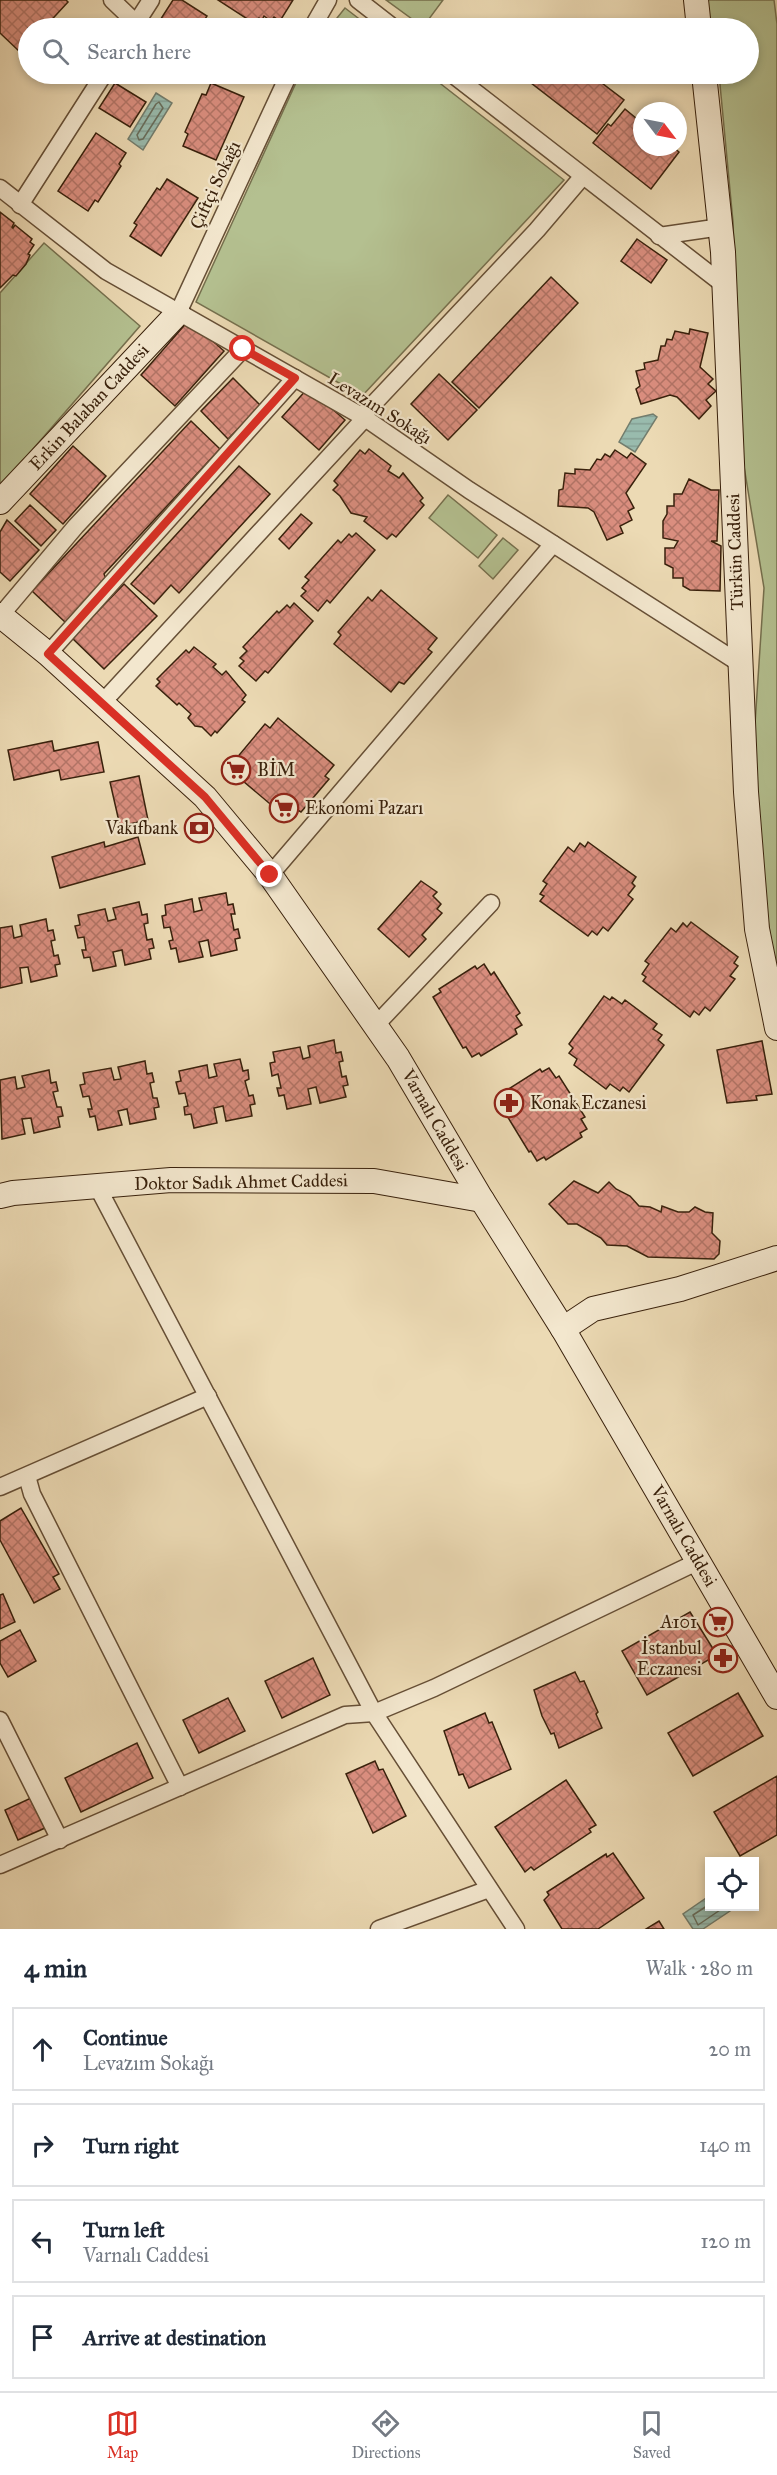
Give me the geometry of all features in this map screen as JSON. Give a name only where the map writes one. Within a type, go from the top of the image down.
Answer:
[{"type":"street","points":[[112,0],[128,18]]},
{"type":"street","points":[[140,18],[151,0]]},
{"type":"street","points":[[318,18],[328,0]]},
{"type":"street","points":[[358,0],[381,18]]},
{"type":"street","points":[[696,0],[698,18]]},
{"type":"street","points":[[20,205],[98,84]]},
{"type":"street","name":"Çiftçi Sokağı","points":[[178,313],[284,84]]},
{"type":"street","points":[[465,84],[724,285]]},
{"type":"street","name":"Türkün Caddesi","points":[[705,84],[721,227],[746,792],[757,929],[777,1028]]},
{"type":"street","points":[[102,703],[537,230],[583,176]]},
{"type":"street","name":"Levazım Sokağı","points":[[0,188],[106,271],[364,417],[553,544],[739,663]]},
{"type":"street","points":[[659,236],[721,227]]},
{"type":"street","name":"Erkin Balaban Caddesi","points":[[0,502],[178,313]]},
{"type":"street","points":[[0,615],[76,526],[243,349]]},
{"type":"street","points":[[48,654],[295,378]]},
{"type":"street","points":[[270,875],[553,544]]},
{"type":"street","name":"Varnalı Caddesi","points":[[0,615],[48,654],[205,797],[270,875],[398,1058],[482,1200],[563,1329],[777,1696]]},
{"type":"street","points":[[375,1026],[491,903]]},
{"type":"street","name":"Doktor Sadık Ahmet Caddesi","points":[[0,1196],[171,1180],[374,1181],[482,1200]]},
{"type":"street","points":[[97,1186],[374,1713],[516,1929]]},
{"type":"street","points":[[563,1329],[593,1309],[680,1289],[777,1258]]},
{"type":"street","points":[[0,1487],[207,1396]]},
{"type":"street","points":[[27,1476],[32,1494],[180,1787]]},
{"type":"street","points":[[0,1865],[345,1715],[374,1713],[434,1688],[699,1561]]},
{"type":"street","points":[[0,1720],[60,1840]]},
{"type":"street","points":[[379,1929],[489,1889]]},
{"type":"green space","points":[[386,0],[443,0],[430,18],[411,18]]},
{"type":"green space","points":[[705,0],[774,0],[777,24],[777,974],[756,851],[755,724],[764,588],[741,448],[733,222],[720,84],[759,84],[759,18],[709,18]]},
{"type":"green space","points":[[345,8],[358,18],[337,18]]},
{"type":"green space","points":[[295,84],[441,84],[564,180],[362,396],[196,302]]},
{"type":"green space","points":[[44,243],[140,326],[0,487],[0,293]]},
{"type":"green space","points":[[448,495],[497,535],[478,558],[429,518]]},
{"type":"green space","points":[[503,538],[518,550],[493,579],[479,566]]},
{"type":"water","points":[[156,93],[172,103],[143,150],[128,139]]},
{"type":"water","points":[[653,414],[657,417],[635,452],[619,442],[632,419]]},
{"type":"water","points":[[705,1899],[705,1911],[730,1911],[703,1929],[693,1929],[683,1914]]},
{"type":"building","points":[[0,0],[66,0],[68,2],[53,18],[18,18],[18,50],[0,33]]},
{"type":"building","points":[[173,0],[182,0],[207,16],[206,18],[161,18]]},
{"type":"building","points":[[218,0],[293,0],[282,18],[264,16],[263,18],[246,18]]},
{"type":"building","points":[[114,84],[146,102],[130,127],[99,108]]},
{"type":"building","points":[[211,84],[213,84],[244,97],[216,160],[183,146],[188,134],[185,132],[202,94],[206,95]]},
{"type":"building","points":[[532,84],[603,84],[624,100],[597,134]]},
{"type":"building","points":[[625,109],[633,116],[633,156],[676,156],[651,189],[593,143],[608,124],[611,126]]},
{"type":"building","points":[[96,133],[126,153],[119,164],[121,166],[98,202],[95,200],[88,211],[58,191]]},
{"type":"building","points":[[167,179],[198,198],[161,256],[130,236],[137,225],[134,223],[157,188],[160,190]]},
{"type":"building","points":[[0,212],[14,223],[13,228],[15,225],[32,239],[30,242],[34,245],[28,254],[30,255],[26,264],[16,276],[13,275],[0,288]]},
{"type":"building","points":[[637,239],[667,260],[651,283],[621,261]]},
{"type":"building","points":[[551,277],[578,303],[479,408],[452,382]]},
{"type":"building","points":[[189,320],[224,351],[175,406],[141,375]]},
{"type":"building","points":[[690,329],[708,333],[700,367],[713,379],[708,384],[716,391],[706,400],[711,406],[699,419],[677,397],[670,395],[641,404],[636,389],[640,386],[636,371],[645,369],[644,363],[658,360],[661,346],[665,346],[667,339],[672,340],[675,331],[689,334]]},
{"type":"building","points":[[439,374],[477,410],[448,440],[411,404]]},
{"type":"building","points":[[233,378],[261,406],[228,439],[201,411]]},
{"type":"building","points":[[308,388],[345,420],[319,450],[282,417]]},
{"type":"building","points":[[191,421],[220,449],[104,574],[106,579],[66,623],[32,591]]},
{"type":"building","points":[[73,446],[106,476],[63,524],[30,494]]},
{"type":"building","points":[[369,449],[391,466],[388,471],[399,478],[403,473],[423,498],[420,501],[424,505],[396,537],[392,534],[387,539],[364,521],[367,517],[351,513],[340,496],[333,490],[338,485],[334,481],[360,450],[365,454]]},
{"type":"building","points":[[615,450],[627,458],[631,453],[646,464],[626,493],[634,508],[628,511],[632,520],[620,526],[623,533],[607,540],[594,512],[588,508],[558,506],[559,490],[563,489],[565,473],[575,474],[575,469],[590,470],[597,459],[601,460],[605,454],[610,457]]},
{"type":"building","points":[[239,466],[270,494],[179,593],[171,585],[154,604],[131,584]]},
{"type":"building","points":[[689,479],[711,490],[719,490],[717,541],[711,541],[721,546],[720,591],[690,590],[683,586],[683,578],[673,578],[673,568],[665,564],[665,548],[674,548],[678,541],[663,538],[663,521],[667,514],[667,506],[674,506],[674,494],[682,494]]},
{"type":"building","points":[[30,505],[56,530],[41,546],[15,521]]},
{"type":"building","points":[[301,514],[312,523],[289,549],[279,539]]},
{"type":"building","points":[[7,520],[39,550],[10,581],[0,572],[0,532]]},
{"type":"building","points":[[356,533],[375,550],[330,603],[327,600],[318,611],[301,596],[306,591],[302,588],[309,580],[305,577],[338,540],[341,543],[349,534],[352,537]]},
{"type":"building","points":[[124,584],[157,616],[104,669],[72,638]]},
{"type":"building","points":[[381,590],[437,638],[428,649],[432,652],[404,684],[399,682],[391,692],[334,644],[341,635],[338,632],[368,597],[372,601]]},
{"type":"building","points":[[294,603],[313,621],[268,673],[265,671],[256,681],[239,666],[244,661],[240,658],[247,651],[243,647],[277,611],[279,613],[287,605],[290,608]]},
{"type":"building","points":[[194,647],[216,664],[213,667],[222,675],[226,671],[246,695],[242,700],[245,702],[217,733],[215,731],[211,736],[202,727],[195,726],[188,718],[191,714],[156,686],[160,682],[157,679],[186,650],[189,653]]},
{"type":"building","points":[[278,718],[334,765],[325,776],[329,779],[301,812],[296,809],[288,819],[231,771],[238,762],[235,760],[265,724],[270,728]]},
{"type":"building","points":[[52,741],[54,751],[98,742],[104,772],[61,780],[59,770],[14,780],[8,750]]},
{"type":"building","points":[[139,776],[148,820],[120,826],[110,782]]},
{"type":"building","points":[[138,837],[145,864],[60,888],[52,857],[104,842],[105,847]]},
{"type":"building","points":[[588,842],[636,877],[632,883],[635,886],[628,895],[633,899],[608,931],[603,927],[597,935],[592,931],[588,936],[540,901],[544,896],[540,894],[547,884],[543,881],[568,847],[574,852],[580,843],[585,847]]},
{"type":"building","points":[[421,881],[437,892],[433,896],[441,904],[437,909],[442,913],[422,935],[426,939],[409,957],[378,929]]},
{"type":"building","points":[[226,893],[228,905],[233,904],[235,914],[231,914],[234,930],[238,929],[240,938],[235,939],[237,950],[211,956],[208,940],[199,942],[203,957],[179,962],[176,948],[171,949],[169,941],[173,940],[170,927],[164,928],[162,916],[166,915],[165,905],[192,899],[194,912],[202,910],[199,898]]},
{"type":"building","points":[[139,902],[142,915],[147,914],[148,923],[144,924],[147,940],[152,939],[154,948],[149,949],[151,959],[125,965],[122,950],[113,952],[116,966],[93,971],[90,957],[84,958],[82,950],[86,950],[84,937],[78,938],[75,926],[80,925],[78,915],[105,909],[108,921],[116,919],[113,908]]},
{"type":"building","points":[[46,919],[48,931],[53,930],[55,940],[51,941],[54,956],[58,955],[60,964],[55,965],[57,976],[31,982],[28,967],[20,968],[22,983],[0,988],[0,928],[12,926],[14,938],[22,936],[20,925]]},
{"type":"building","points":[[691,922],[738,957],[734,963],[738,966],[730,976],[735,979],[710,1011],[705,1007],[699,1015],[694,1011],[690,1017],[643,981],[646,977],[642,974],[649,964],[645,961],[671,928],[676,932],[683,923],[687,927]]},
{"type":"building","points":[[484,964],[491,975],[494,972],[520,1013],[516,1016],[522,1025],[515,1029],[517,1034],[481,1056],[479,1053],[472,1057],[466,1047],[463,1048],[433,997],[441,992],[439,989],[475,966],[477,969]]},
{"type":"building","points":[[604,996],[610,1000],[612,997],[622,1004],[625,1000],[657,1024],[653,1029],[662,1035],[658,1040],[664,1045],[629,1092],[623,1087],[620,1091],[610,1084],[606,1089],[574,1065],[577,1059],[569,1053],[573,1048],[569,1044]]},
{"type":"building","points":[[334,1040],[336,1053],[341,1052],[343,1061],[339,1062],[342,1077],[346,1076],[348,1085],[343,1086],[346,1097],[320,1103],[316,1087],[308,1089],[311,1104],[287,1109],[284,1095],[279,1096],[277,1088],[281,1088],[278,1074],[272,1076],[270,1063],[275,1062],[273,1052],[300,1047],[303,1059],[310,1057],[308,1046]]},
{"type":"building","points":[[762,1041],[772,1094],[756,1096],[757,1100],[727,1103],[717,1050]]},
{"type":"building","points":[[240,1059],[243,1071],[248,1070],[249,1079],[245,1081],[249,1096],[253,1095],[255,1104],[250,1105],[252,1116],[226,1121],[223,1106],[214,1108],[217,1123],[194,1128],[191,1114],[185,1115],[184,1107],[188,1106],[185,1093],[179,1094],[176,1082],[181,1081],[179,1071],[207,1065],[209,1078],[217,1076],[214,1064]]},
{"type":"building","points":[[145,1061],[147,1074],[152,1073],[154,1082],[150,1083],[153,1098],[157,1098],[159,1107],[154,1108],[156,1119],[130,1124],[127,1109],[118,1111],[122,1125],[98,1130],[95,1116],[90,1117],[88,1109],[92,1109],[89,1096],[83,1097],[80,1085],[85,1084],[83,1073],[111,1068],[114,1080],[121,1079],[118,1067]]},
{"type":"building","points":[[549,1068],[556,1078],[559,1076],[585,1117],[581,1119],[587,1129],[580,1133],[582,1137],[546,1160],[544,1157],[537,1161],[531,1151],[529,1152],[498,1101],[506,1096],[504,1092],[540,1069],[542,1072]]},
{"type":"building","points":[[49,1070],[51,1083],[56,1082],[58,1091],[53,1092],[57,1107],[61,1107],[63,1116],[58,1117],[60,1127],[34,1133],[31,1118],[22,1119],[25,1134],[2,1139],[0,1080],[15,1077],[17,1089],[25,1087],[22,1076]]},
{"type":"building","points":[[574,1181],[598,1193],[609,1182],[616,1189],[630,1196],[639,1206],[650,1207],[661,1212],[662,1206],[678,1212],[689,1212],[695,1207],[713,1213],[712,1233],[720,1241],[719,1254],[714,1259],[648,1257],[627,1246],[607,1245],[601,1238],[577,1224],[568,1224],[549,1204]]},
{"type":"building","points":[[21,1508],[59,1574],[53,1577],[60,1589],[34,1603],[0,1540],[0,1521]]},
{"type":"building","points":[[3,1594],[15,1622],[0,1629],[0,1595]]},
{"type":"building","points":[[690,1612],[717,1655],[647,1695],[622,1651]]},
{"type":"building","points":[[20,1630],[36,1661],[8,1677],[0,1663],[0,1641]]},
{"type":"building","points":[[313,1658],[330,1695],[282,1718],[265,1681]]},
{"type":"building","points":[[575,1672],[580,1682],[584,1681],[598,1712],[596,1714],[602,1728],[559,1748],[554,1733],[551,1734],[542,1716],[534,1690]]},
{"type":"building","points":[[738,1693],[763,1736],[693,1776],[668,1733]]},
{"type":"building","points":[[228,1698],[245,1731],[199,1753],[183,1720]]},
{"type":"building","points":[[485,1713],[489,1723],[492,1722],[511,1769],[469,1788],[463,1774],[459,1775],[444,1731]]},
{"type":"building","points":[[137,1743],[153,1778],[81,1812],[65,1778]]},
{"type":"building","points":[[375,1761],[379,1770],[383,1769],[406,1816],[373,1833],[346,1774]]},
{"type":"building","points":[[777,1776],[777,1835],[740,1856],[714,1812]]},
{"type":"building","points":[[566,1780],[596,1825],[589,1829],[591,1832],[534,1870],[531,1867],[525,1872],[495,1827]]},
{"type":"building","points":[[31,1798],[45,1828],[18,1840],[5,1810]]},
{"type":"building","points":[[613,1853],[644,1898],[598,1929],[562,1929],[544,1900],[549,1895],[547,1892],[606,1854],[607,1857]]},
{"type":"building","points":[[659,1921],[664,1929],[646,1929]]},
{"type":"place","name":"BİM","points":[[236,770]]},
{"type":"place","name":"Ekonomi Pazarı","points":[[284,808]]},
{"type":"place","name":"Vakıfbank","points":[[199,828]]},
{"type":"place","name":"Konak Eczanesi","points":[[509,1103]]},
{"type":"place","name":"A101","points":[[718,1622]]},
{"type":"place","name":"İstanbul Eczanesi","points":[[723,1658]]},
{"type":"route","points":[[243,349],[295,378],[48,654],[205,797],[270,875]]}]
